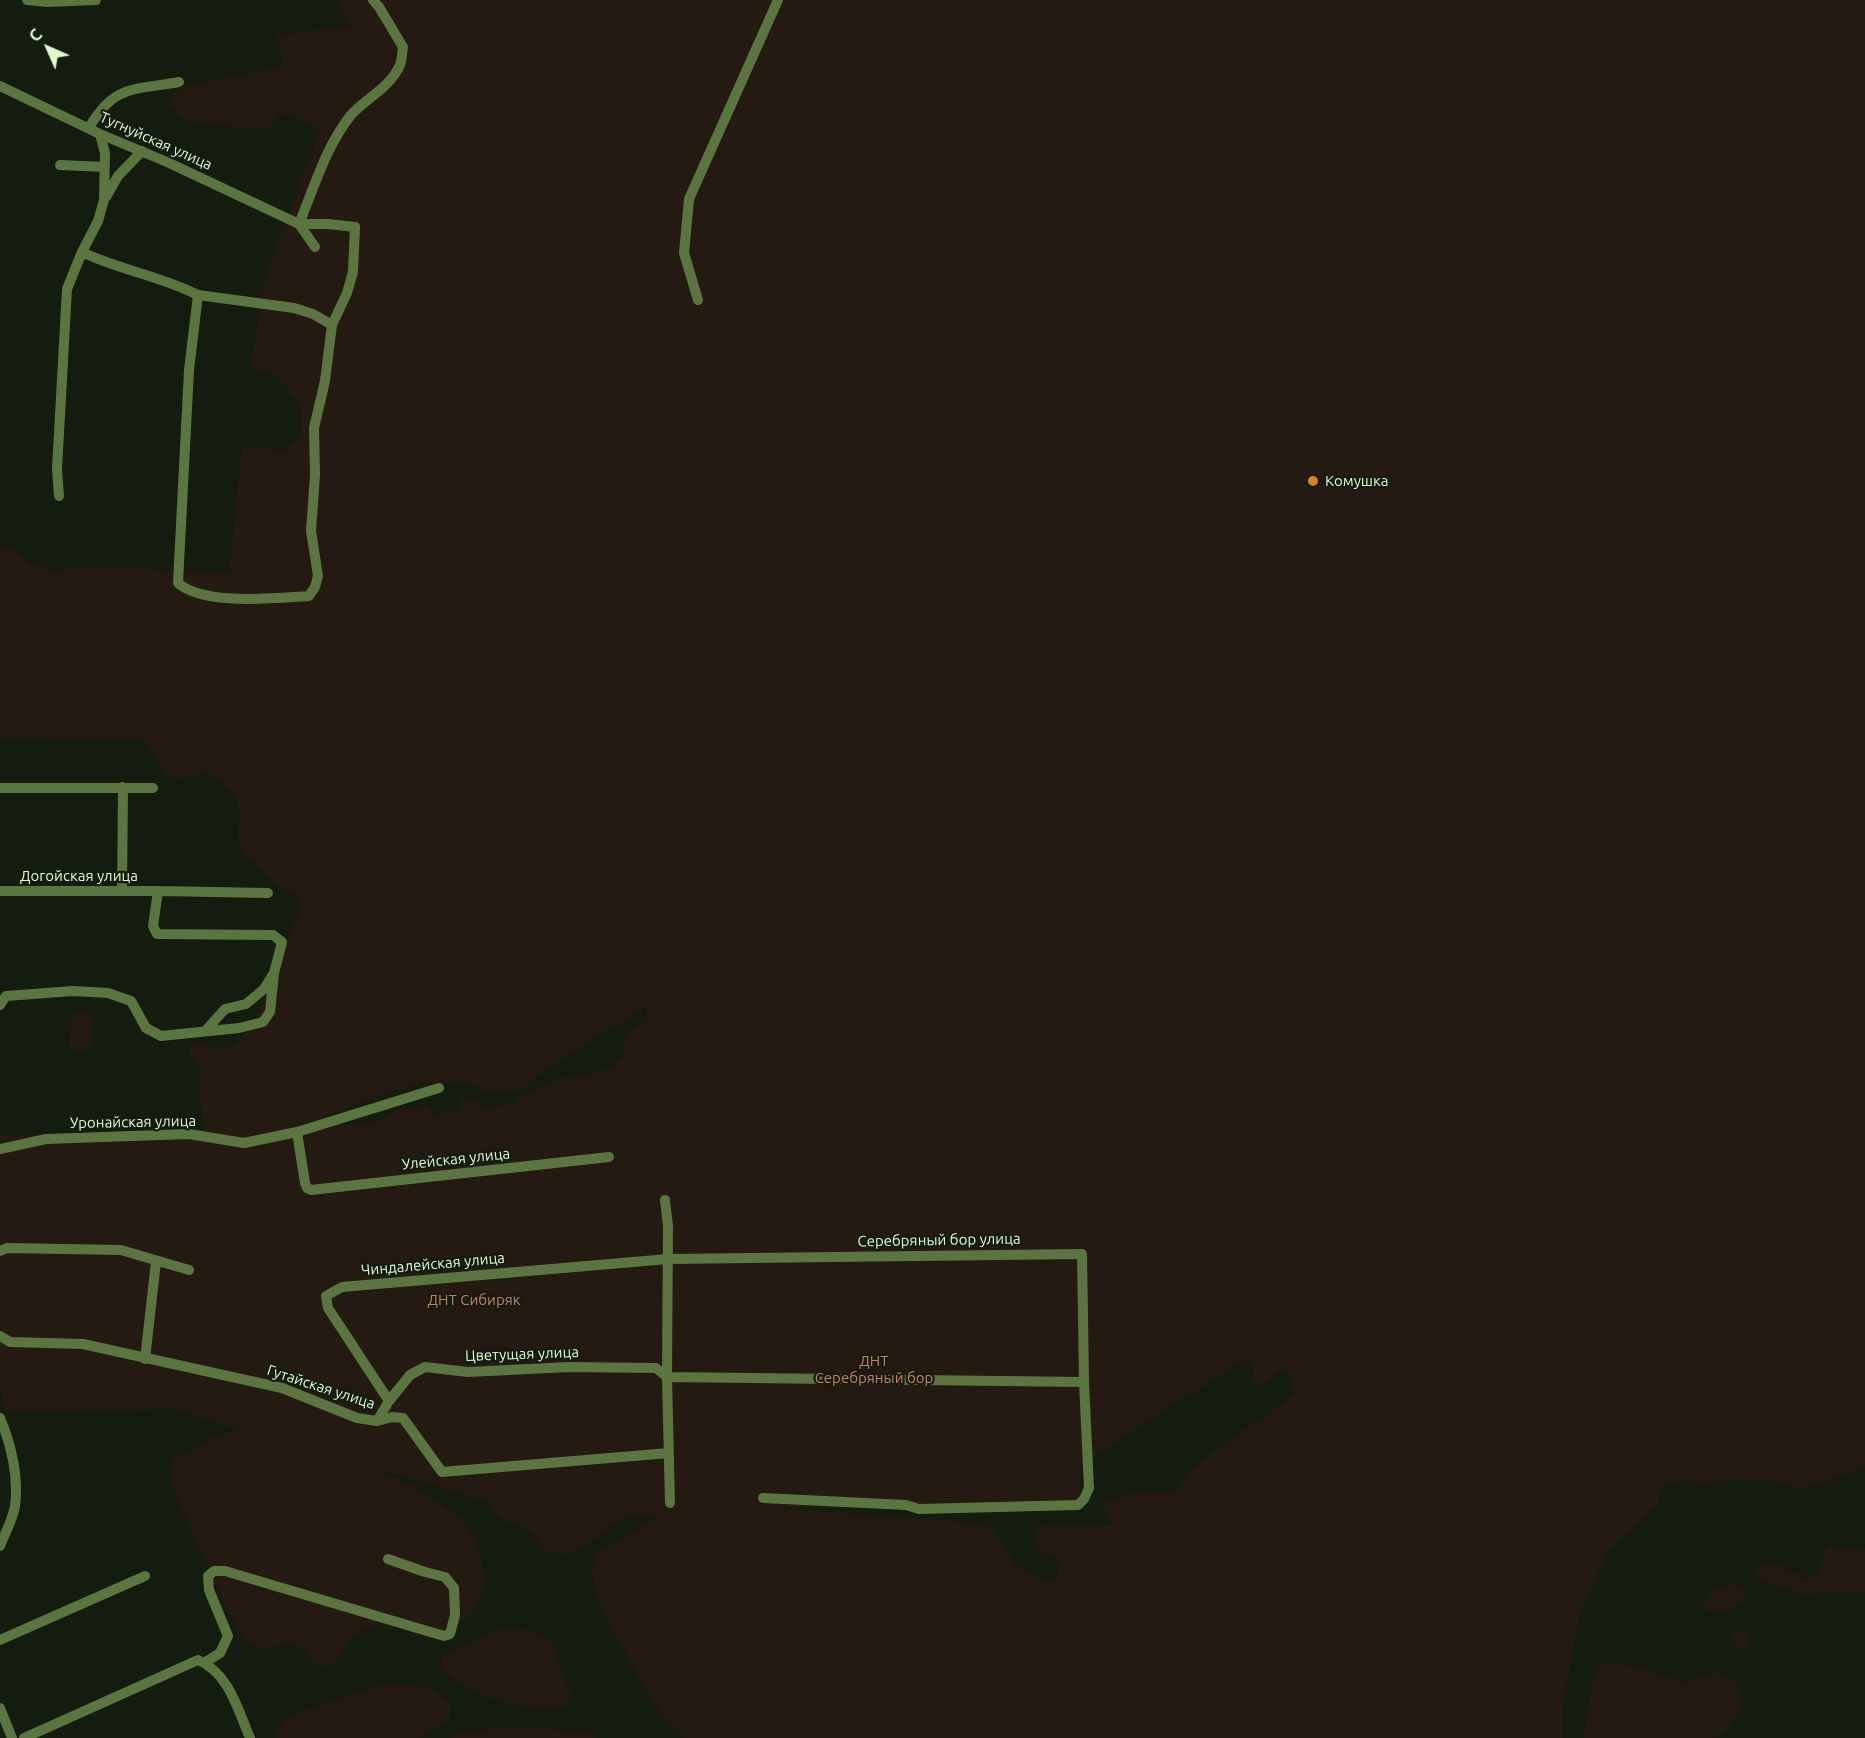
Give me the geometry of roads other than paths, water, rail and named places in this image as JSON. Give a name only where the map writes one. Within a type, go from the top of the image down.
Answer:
[{"type":"street","points":[[27,0],[47,2],[96,0]]},
{"type":"street","points":[[299,224],[323,165],[352,114],[384,86],[399,66],[403,47],[373,0]]},
{"type":"street","points":[[699,300],[684,253],[689,199],[778,0]]},
{"type":"street","points":[[89,128],[99,109],[117,95],[130,90],[179,82]]},
{"type":"street","name":"Тугнуйская улица","points":[[0,86],[299,224]]},
{"type":"street","points":[[100,134],[105,153],[104,200]]},
{"type":"street","points":[[59,496],[57,469],[67,290],[98,220],[104,200],[118,176],[142,152]]},
{"type":"street","points":[[60,165],[105,167]]},
{"type":"street","points":[[299,224],[315,247]]},
{"type":"street","points":[[198,294],[189,370],[178,583],[184,588],[216,597],[255,599],[309,596],[318,576],[310,531],[315,475],[315,428],[325,381],[332,325],[347,293],[353,272],[355,227],[299,224]]},
{"type":"street","points":[[82,252],[97,260],[154,276],[198,294],[294,308],[313,314],[332,325]]},
{"type":"street","points":[[122,891],[123,787]]},
{"type":"street","points":[[0,788],[153,788]]},
{"type":"street","name":"Догойская улица","points":[[0,891],[268,893]]},
{"type":"street","name":"Догойская улица","points":[[158,891],[153,926],[157,934],[273,935],[282,942],[274,973],[264,989],[246,1004],[225,1010],[206,1030]]},
{"type":"street","points":[[0,1005],[6,996],[74,991],[108,993],[131,1001],[146,1028],[161,1036],[239,1028],[263,1022],[270,1012],[274,973]]},
{"type":"street","name":"Уронайская улица","points":[[0,1149],[46,1139],[189,1134],[244,1143],[297,1132],[439,1088]]},
{"type":"street","name":"Улейская улица","points":[[297,1132],[307,1188],[311,1190],[609,1158]]},
{"type":"street","points":[[665,1200],[668,1226],[667,1377],[670,1503]]},
{"type":"street","points":[[0,1251],[7,1248],[121,1250],[189,1270]]},
{"type":"street","name":"Серебряный бор улица","points":[[668,1259],[1082,1254],[1084,1382],[1089,1488],[1084,1499],[1078,1504],[919,1509],[906,1505],[763,1498]]},
{"type":"street","name":"Чиндалейская улица","points":[[389,1401],[328,1308],[326,1296],[342,1287],[668,1259]]},
{"type":"street","points":[[145,1359],[156,1262]]},
{"type":"street","name":"Гутайская улица","points":[[5,1339],[83,1344],[282,1388],[357,1418],[377,1421],[392,1417],[403,1418],[442,1472],[669,1454]]},
{"type":"street","name":"Цветущая улица","points":[[377,1421],[389,1401],[410,1375],[425,1367],[468,1372],[569,1367],[656,1368],[667,1377]]},
{"type":"street","points":[[667,1377],[1084,1382]]},
{"type":"street","points":[[0,1418],[15,1472],[15,1507],[0,1546]]},
{"type":"street","points":[[204,1663],[220,1653],[228,1636],[209,1590],[208,1576],[214,1571],[225,1571],[444,1636],[450,1634],[455,1615],[454,1588],[445,1577],[388,1559]]},
{"type":"street","points":[[0,1640],[145,1576]]},
{"type":"street","points":[[24,1738],[198,1660],[227,1683],[250,1738]]},
{"type":"street","points":[[0,1708],[12,1738]]},
{"type":"place","name":"Комушка","points":[[1313,481]]},
{"type":"park label","name":"ДНТ Сибиряк","points":[[474,1300]]},
{"type":"park label","name":"ДНТ Серебряный бор","points":[[874,1370]]}]
